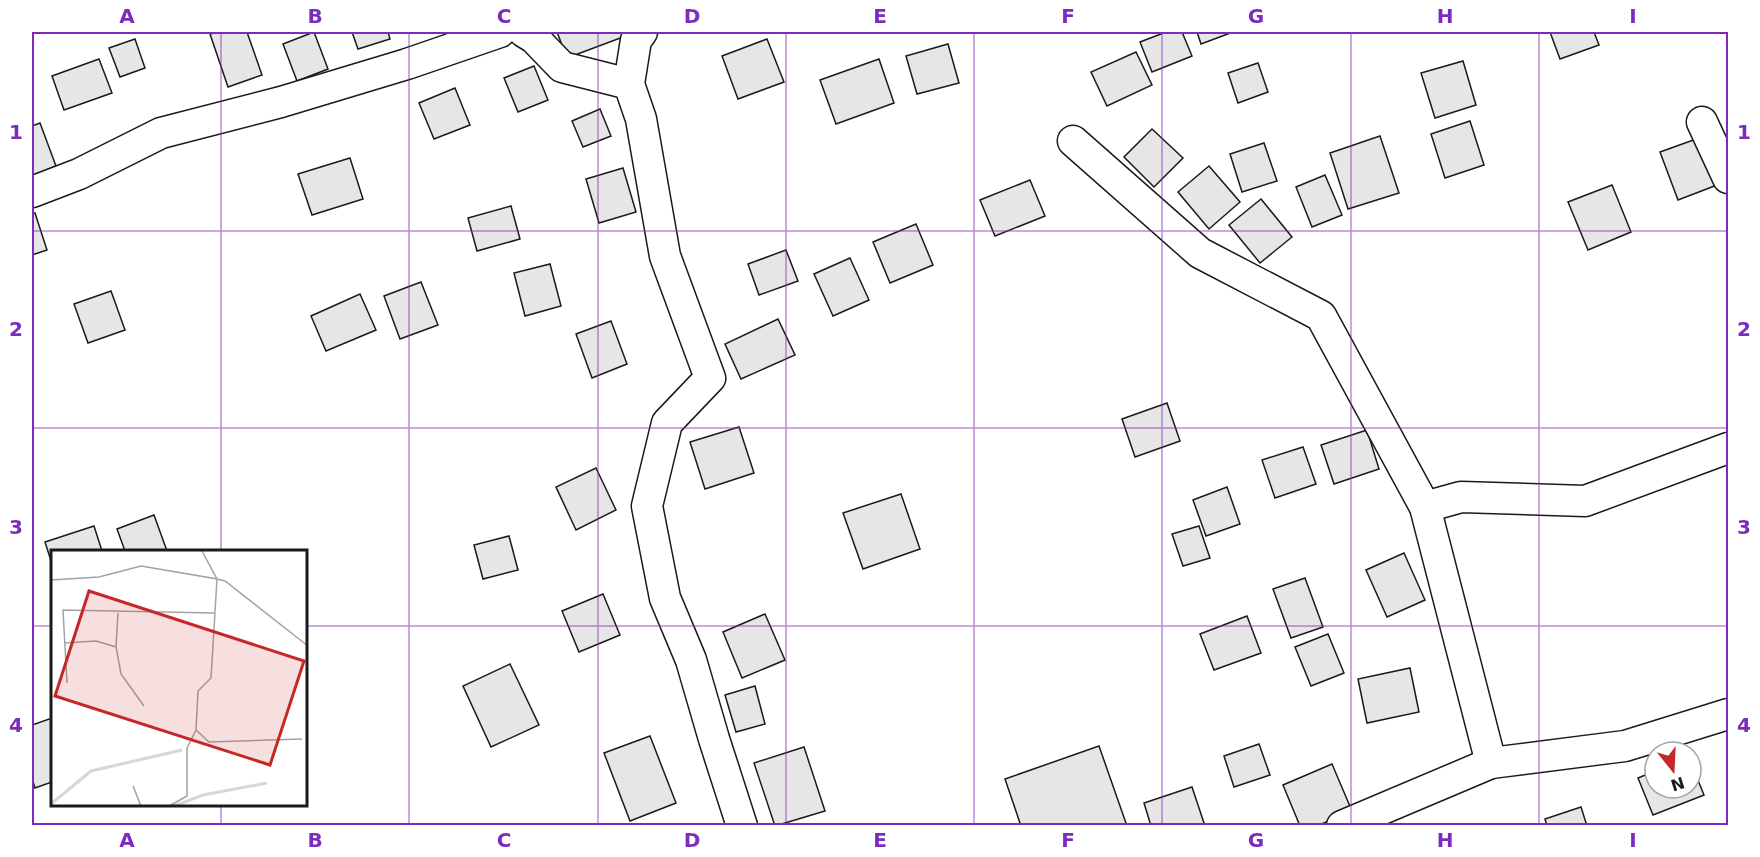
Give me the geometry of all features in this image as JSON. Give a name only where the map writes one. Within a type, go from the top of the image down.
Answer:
[{"type":"street","points":[[32,192],[79,174],[161,133],[281,102],[500,32]]},
{"type":"street","points":[[524,32],[534,38],[562,67],[629,84]]},
{"type":"street","points":[[642,32],[636,40],[629,84],[641,119],[665,256],[710,378],[667,423],[647,506],[665,598],[691,660],[742,825]]},
{"type":"street","points":[[1702,122],[1728,178]]},
{"type":"street","points":[[1073,141],[1200,253],[1321,316],[1425,507],[1491,763]]},
{"type":"street","points":[[1425,507],[1461,497],[1585,501],[1728,448]]},
{"type":"street","points":[[1342,825],[1491,763],[1625,746],[1728,714]]},
{"type":"building","points":[[247,32],[262,75],[228,87],[210,34]]},
{"type":"building","points":[[314,32],[328,69],[297,81],[283,44]]},
{"type":"building","points":[[352,32],[388,32],[390,39],[358,49]]},
{"type":"building","points":[[557,32],[622,32],[623,37],[567,58]]},
{"type":"building","points":[[1166,32],[1182,32],[1192,56],[1152,72],[1140,42]]},
{"type":"building","points":[[1197,32],[1233,32],[1201,44]]},
{"type":"building","points":[[1550,32],[1594,32],[1599,45],[1560,59]]},
{"type":"building","points":[[135,39],[145,68],[120,77],[109,48]]},
{"type":"building","points":[[767,39],[784,82],[738,99],[722,56]]},
{"type":"building","points":[[948,44],[959,83],[917,94],[906,56]]},
{"type":"building","points":[[1136,52],[1152,85],[1107,106],[1091,72]]},
{"type":"building","points":[[99,59],[112,93],[64,110],[52,76]]},
{"type":"building","points":[[879,59],[894,103],[836,124],[820,80]]},
{"type":"building","points":[[1463,61],[1476,105],[1435,118],[1421,73]]},
{"type":"building","points":[[1258,63],[1268,92],[1238,103],[1228,73]]},
{"type":"building","points":[[534,66],[548,100],[518,112],[504,78]]},
{"type":"building","points":[[455,88],[470,125],[434,139],[419,103]]},
{"type":"building","points":[[600,109],[611,136],[583,147],[572,121]]},
{"type":"building","points":[[1470,121],[1484,165],[1445,178],[1431,134]]},
{"type":"building","points":[[40,123],[56,166],[32,176],[32,126]]},
{"type":"building","points":[[1152,129],[1183,158],[1154,187],[1124,157]]},
{"type":"building","points":[[1380,136],[1399,193],[1348,209],[1330,153]]},
{"type":"building","points":[[1699,138],[1717,185],[1678,200],[1660,152]]},
{"type":"building","points":[[1264,143],[1277,181],[1242,192],[1230,154]]},
{"type":"building","points":[[350,158],[363,199],[312,215],[298,174]]},
{"type":"building","points":[[1209,166],[1240,202],[1209,229],[1178,192]]},
{"type":"building","points":[[623,168],[636,212],[599,223],[586,179]]},
{"type":"building","points":[[1325,175],[1342,215],[1312,227],[1296,187]]},
{"type":"building","points":[[1030,180],[1045,216],[995,236],[980,200]]},
{"type":"building","points":[[1612,185],[1631,232],[1588,250],[1568,202]]},
{"type":"building","points":[[1261,199],[1292,237],[1260,263],[1229,225]]},
{"type":"building","points":[[511,206],[520,239],[477,251],[468,218]]},
{"type":"building","points":[[35,213],[47,250],[32,255],[32,214]]},
{"type":"building","points":[[916,224],[933,265],[890,283],[873,242]]},
{"type":"building","points":[[786,250],[798,281],[759,295],[748,264]]},
{"type":"building","points":[[850,258],[869,300],[833,316],[814,274]]},
{"type":"building","points":[[550,264],[561,306],[525,316],[514,273]]},
{"type":"building","points":[[421,282],[438,325],[400,339],[384,296]]},
{"type":"building","points":[[111,291],[125,330],[88,343],[74,304]]},
{"type":"building","points":[[360,294],[376,330],[326,351],[311,316]]},
{"type":"building","points":[[778,319],[795,355],[741,379],[725,344]]},
{"type":"building","points":[[611,321],[627,364],[592,378],[576,334]]},
{"type":"building","points":[[1167,403],[1180,441],[1135,457],[1122,419]]},
{"type":"building","points":[[739,427],[754,473],[705,489],[690,442]]},
{"type":"building","points":[[1367,430],[1379,469],[1334,484],[1321,445]]},
{"type":"building","points":[[1303,447],[1316,484],[1275,498],[1262,460]]},
{"type":"building","points":[[596,468],[616,510],[576,530],[556,487]]},
{"type":"building","points":[[1227,487],[1240,524],[1206,536],[1193,500]]},
{"type":"building","points":[[901,494],[920,549],[863,569],[843,513]]},
{"type":"building","points":[[154,515],[167,550],[125,550],[117,529]]},
{"type":"building","points":[[94,526],[102,550],[51,550],[51,561],[45,542]]},
{"type":"building","points":[[1199,526],[1210,558],[1183,566],[1172,534]]},
{"type":"building","points":[[509,536],[518,570],[483,579],[474,545]]},
{"type":"building","points":[[1404,553],[1425,600],[1387,617],[1366,570]]},
{"type":"building","points":[[1305,578],[1323,627],[1291,638],[1273,589]]},
{"type":"building","points":[[603,594],[620,635],[579,652],[562,611]]},
{"type":"building","points":[[765,614],[785,660],[742,678],[723,632]]},
{"type":"building","points":[[1247,616],[1261,653],[1214,670],[1200,634]]},
{"type":"building","points":[[1328,634],[1344,673],[1311,686],[1295,647]]},
{"type":"building","points":[[510,664],[539,725],[491,747],[463,686]]},
{"type":"building","points":[[1410,668],[1419,712],[1367,723],[1358,679]]},
{"type":"building","points":[[755,686],[765,724],[736,732],[725,695]]},
{"type":"building","points":[[51,718],[51,782],[35,788],[32,778],[32,725]]},
{"type":"building","points":[[650,736],[676,803],[630,821],[604,753]]},
{"type":"building","points":[[1259,744],[1270,775],[1234,787],[1224,756]]},
{"type":"building","points":[[1099,746],[1127,826],[1021,826],[1005,779]]},
{"type":"building","points":[[804,747],[825,811],[775,826],[754,763]]},
{"type":"building","points":[[1332,764],[1352,811],[1317,826],[1300,826],[1283,785]]},
{"type":"building","points":[[1643,776],[1643,790],[1638,778]]},
{"type":"building","points":[[1192,787],[1205,826],[1151,826],[1144,803]]},
{"type":"building","points":[[1647,800],[1691,800],[1653,815]]},
{"type":"building","points":[[1581,807],[1587,826],[1547,826],[1545,819]]}]
